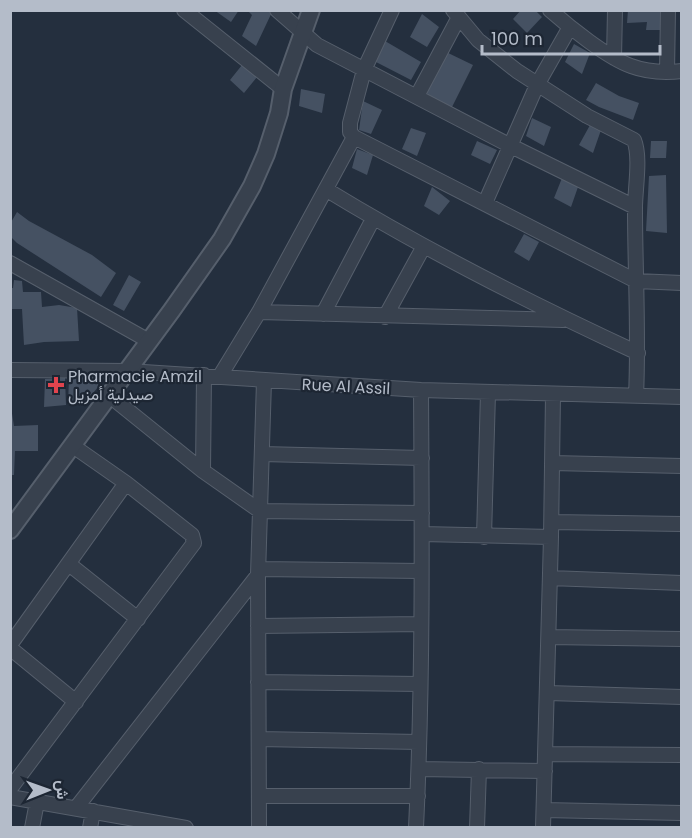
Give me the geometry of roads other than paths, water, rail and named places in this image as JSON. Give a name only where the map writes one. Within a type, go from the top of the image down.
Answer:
[{"type":"street","points":[[184,10],[283,89]]},
{"type":"street","points":[[277,10],[317,45],[509,145],[635,207]]},
{"type":"street","points":[[10,530],[110,396],[222,239],[252,186],[275,129],[283,89],[311,10]]},
{"type":"street","points":[[392,10],[364,70],[350,123],[350,132],[354,137],[636,281],[681,283]]},
{"type":"street","points":[[550,10],[614,58],[634,68],[667,72],[681,71]]},
{"type":"street","points":[[614,58],[615,10]]},
{"type":"street","points":[[667,72],[668,10]]},
{"type":"street","points":[[417,96],[456,14],[478,40],[537,85],[586,116],[634,140],[637,150],[635,207],[638,353],[636,396]]},
{"type":"street","points":[[485,203],[537,85],[570,27]]},
{"type":"street","points":[[220,376],[259,312],[354,137]]},
{"type":"street","points":[[327,190],[373,219],[424,246],[566,320],[638,353]]},
{"type":"street","points":[[323,314],[373,219]]},
{"type":"street","points":[[385,316],[424,246]]},
{"type":"street","points":[[10,263],[149,341]]},
{"type":"street","points":[[259,312],[566,320]]},
{"type":"street","name":"Rue Al Assil","points":[[10,370],[128,371],[488,393],[681,397]]},
{"type":"street","points":[[203,471],[204,375]]},
{"type":"street","points":[[259,828],[258,572],[264,381]]},
{"type":"street","points":[[416,828],[421,624],[421,390]]},
{"type":"street","points":[[484,537],[488,393]]},
{"type":"street","points":[[543,828],[552,537],[553,395]]},
{"type":"street","points":[[110,396],[203,471],[260,511],[422,513]]},
{"type":"street","points":[[10,789],[192,547],[194,540],[192,535],[126,483],[73,446]]},
{"type":"street","points":[[262,454],[422,458]]},
{"type":"street","points":[[552,463],[681,466]]},
{"type":"street","points":[[76,702],[10,646],[126,483]]},
{"type":"street","points":[[552,522],[681,524]]},
{"type":"street","points":[[422,534],[552,537]]},
{"type":"street","points":[[69,564],[138,619]]},
{"type":"street","points":[[258,572],[421,571]]},
{"type":"street","points":[[76,808],[258,572]]},
{"type":"street","points":[[550,579],[681,583]]},
{"type":"street","points":[[258,626],[421,624]]},
{"type":"street","points":[[549,637],[681,639]]},
{"type":"street","points":[[258,682],[420,684]]},
{"type":"street","points":[[548,693],[681,697]]},
{"type":"street","points":[[259,739],[419,742]]},
{"type":"street","points":[[545,754],[681,755]]},
{"type":"street","points":[[419,769],[545,771]]},
{"type":"street","points":[[477,828],[478,769]]},
{"type":"street","points":[[259,796],[418,796]]},
{"type":"street","points":[[10,797],[93,811],[148,824],[186,828]]},
{"type":"street","points":[[32,828],[37,802]]},
{"type":"street","points":[[544,810],[681,813]]},
{"type":"street","points":[[90,828],[93,811]]},
{"type":"place","name":"Pharmacie Amzil صيدلية أمزيل","points":[[56,385]]}]
